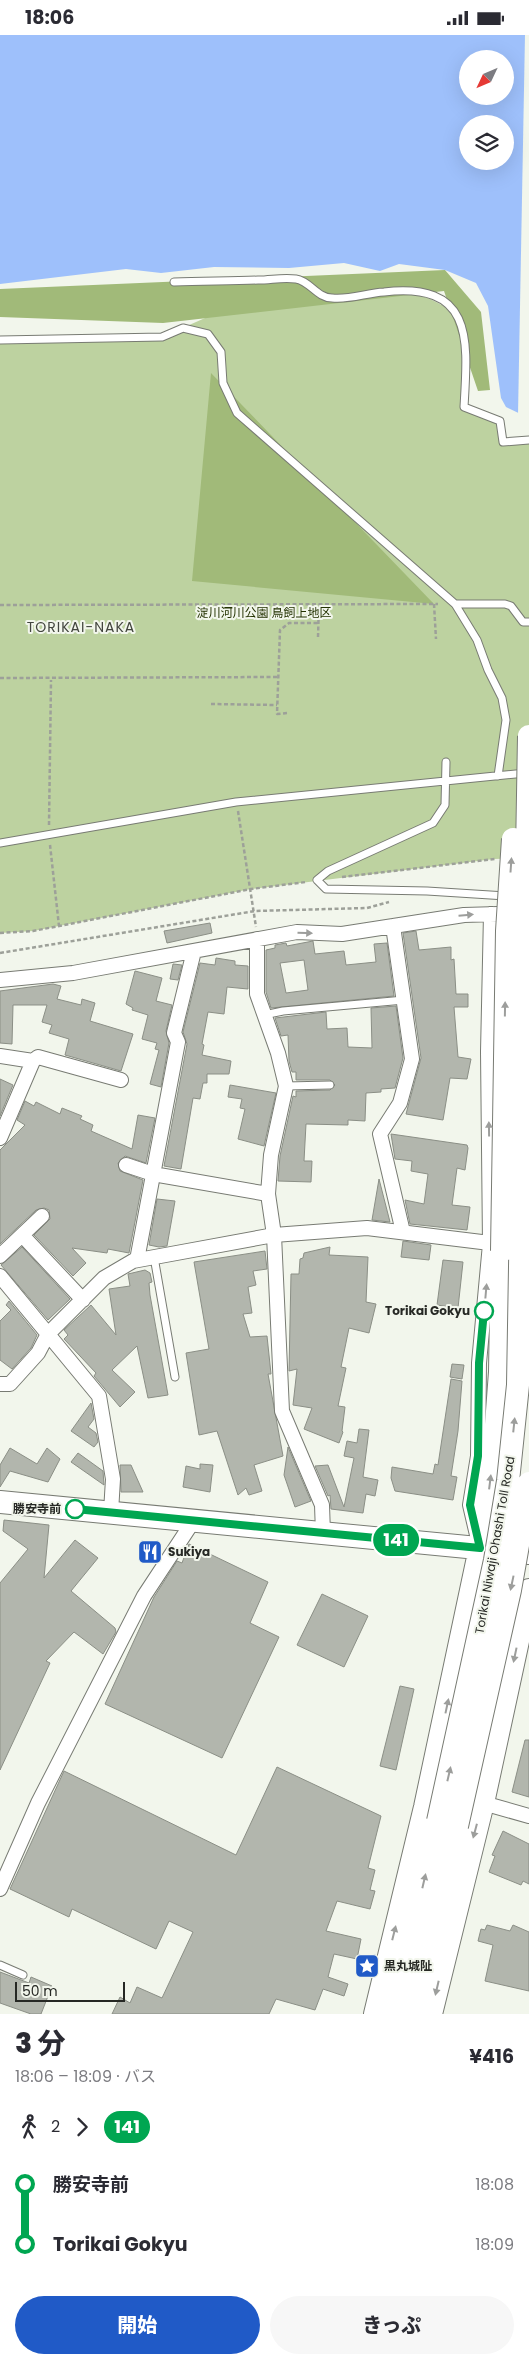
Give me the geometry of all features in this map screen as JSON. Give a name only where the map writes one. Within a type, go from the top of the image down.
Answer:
[{"type":"main road","points":[[374,2014],[425,1807],[480,1548],[494,1451],[500,1372],[496,1247],[507,931],[520,731],[529,719]]},
{"type":"main road","name":"Torikai Niwaji Ohashi Toll Road","points":[[415,2014],[508,1481],[518,1385],[529,736]]},
{"type":"main road","name":"Torikai Niwaji Ohashi Toll Road","points":[[394,2014],[510,1590],[529,1483]]},
{"type":"main road","points":[[0,1501],[529,1553]]},
{"type":"main road","points":[[431,2014],[483,1803],[529,1590]]},
{"type":"street","points":[[0,980],[73,973],[297,932],[342,934],[464,915],[529,913]]},
{"type":"street","points":[[491,914],[488,1041],[496,1247]]},
{"type":"street","points":[[393,926],[412,1059],[400,1103],[380,1134],[404,1232]]},
{"type":"street","points":[[257,939],[257,994],[278,1053],[286,1085],[271,1155],[268,1195],[274,1235],[282,1411],[322,1505],[322,1533]]},
{"type":"street","points":[[137,1260],[178,1042],[174,1033],[194,951]]},
{"type":"street","points":[[488,1041],[529,1037]]},
{"type":"street","points":[[0,1056],[33,1061]]},
{"type":"street","points":[[0,1138],[33,1061],[38,1057],[121,1080]]},
{"type":"street","points":[[126,1165],[153,1174],[268,1195]]},
{"type":"street","points":[[0,1256],[42,1216]]},
{"type":"street","points":[[0,1384],[10,1384],[38,1353],[48,1334],[104,1278],[137,1260],[274,1235],[367,1228],[496,1247],[529,1244]]},
{"type":"street","points":[[22,1235],[83,1300]]},
{"type":"street","points":[[0,1275],[99,1396],[113,1479],[111,1512]]},
{"type":"street","points":[[0,1889],[38,1803],[144,1596],[194,1520]]},
{"type":"street","points":[[483,1803],[529,1816]]},
{"type":"lane","points":[[174,282],[298,279],[323,297],[329,298],[344,299],[404,290],[439,298],[454,307],[464,333],[467,353],[464,407],[500,421],[502,442],[529,440]]},
{"type":"lane","points":[[0,341],[162,337],[183,327],[208,334],[221,352],[222,383],[237,413],[454,604],[477,640],[488,670],[502,698],[506,720],[498,776]]},
{"type":"lane","points":[[454,604],[505,604],[511,606],[523,621],[529,622]]},
{"type":"lane","points":[[446,762],[445,805],[433,823],[328,871],[317,880],[326,889],[428,891],[529,897]]},
{"type":"lane","points":[[0,843],[236,802],[529,772]]},
{"type":"lane","points":[[264,1015],[284,1011],[404,1000]]},
{"type":"lane","points":[[286,1085],[330,1085]]},
{"type":"lane","points":[[154,1257],[175,1377]]},
{"type":"lane","points":[[0,1965],[23,1975]]},
{"type":"path","points":[[318,637],[319,604]]},
{"type":"path","points":[[434,604],[436,639]]},
{"type":"path","points":[[0,605],[454,604]]},
{"type":"path","points":[[287,713],[277,714],[280,630],[289,623],[318,623]]},
{"type":"path","points":[[0,679],[277,677]]},
{"type":"path","points":[[51,680],[49,835],[59,926]]},
{"type":"path","points":[[211,704],[277,705]]},
{"type":"path","points":[[236,802],[255,911],[257,939]]},
{"type":"path","points":[[0,933],[59,926],[251,889],[494,859]]},
{"type":"path","points":[[0,953],[255,911],[367,908],[393,901]]},
{"type":"green space","points":[[445,270],[481,312],[490,390],[478,391],[444,291],[163,323],[0,317],[0,289]]},
{"type":"green space","name":"淀川河川公園 鳥飼上地区","points":[[362,293],[419,295],[447,308],[457,322],[459,332],[464,371],[465,405],[503,418],[506,441],[529,440],[529,858],[494,859],[251,889],[33,931],[0,933],[0,340],[162,337],[230,307]]},
{"type":"green space","points":[[211,373],[434,604],[192,581]]},
{"type":"water","points":[[0,35],[529,35],[529,418],[506,407],[501,398],[488,306],[476,283],[445,270],[399,264],[380,271],[344,263],[289,268],[214,267],[161,273],[126,269],[0,284]]},
{"type":"pier","points":[[525,35],[529,35],[529,420],[518,416]]},
{"type":"building","points":[[210,923],[212,933],[167,943],[164,931]]},
{"type":"building","points":[[416,931],[419,950],[451,947],[451,960],[454,959],[456,994],[468,994],[468,1007],[454,1007],[458,1057],[471,1059],[467,1079],[450,1078],[443,1120],[406,1114],[421,1058],[403,933]]},
{"type":"building","points":[[313,941],[315,954],[344,951],[346,965],[376,962],[374,944],[387,943],[394,996],[271,1008],[266,992],[266,950],[275,948],[275,945],[286,943],[287,946]],"holes":[[[304,960],[308,990],[286,993],[280,963]]]},
{"type":"building","points":[[216,958],[235,961],[235,965],[248,966],[248,989],[227,987],[224,1014],[208,1012],[202,1044],[204,1045],[202,1055],[231,1061],[229,1074],[207,1074],[207,1083],[203,1083],[200,1099],[193,1098],[181,1169],[164,1166],[187,1044],[183,1032],[200,963],[215,965]]},
{"type":"building","points":[[173,964],[182,965],[178,980],[170,979]]},
{"type":"building","points":[[135,971],[162,978],[156,1001],[172,1005],[166,1031],[169,1043],[161,1087],[150,1084],[159,1050],[155,1049],[157,1043],[142,1039],[148,1015],[132,1010],[133,1008],[126,1004]]},
{"type":"building","points":[[53,984],[61,986],[57,999],[81,1005],[82,999],[95,1003],[90,1021],[133,1034],[121,1071],[65,1055],[69,1039],[49,1033],[52,1025],[42,1022],[47,1005],[13,1005],[12,1044],[0,1043],[0,991]]},
{"type":"building","points":[[396,1006],[403,1058],[395,1088],[381,1089],[381,1092],[366,1093],[365,1121],[348,1120],[348,1125],[306,1124],[304,1161],[312,1161],[311,1182],[278,1181],[280,1156],[293,1096],[296,1097],[296,1091],[330,1090],[335,1085],[330,1080],[296,1080],[296,1072],[292,1072],[289,1061],[288,1035],[281,1036],[275,1018],[326,1012],[327,1029],[347,1028],[348,1047],[372,1048],[371,1008]]},
{"type":"building","points":[[0,1079],[13,1085],[0,1116]]},
{"type":"building","points":[[230,1085],[276,1093],[264,1146],[238,1139],[245,1109],[240,1108],[242,1099],[228,1097]]},
{"type":"building","points":[[25,1101],[34,1106],[36,1102],[60,1114],[62,1108],[82,1116],[80,1119],[93,1125],[91,1131],[132,1149],[138,1115],[155,1118],[146,1163],[125,1156],[118,1163],[120,1171],[143,1180],[129,1253],[108,1249],[107,1253],[72,1248],[86,1263],[73,1276],[34,1235],[50,1219],[49,1210],[44,1208],[36,1210],[0,1244],[0,1150],[25,1125],[17,1120]]},
{"type":"building","points":[[391,1134],[467,1145],[465,1170],[457,1168],[452,1205],[470,1207],[467,1230],[410,1224],[405,1200],[424,1204],[428,1174],[411,1171],[412,1161],[395,1159]]},
{"type":"building","points":[[379,1179],[390,1222],[372,1220]]},
{"type":"building","points":[[157,1199],[175,1201],[167,1246],[149,1245]]},
{"type":"building","points":[[403,1241],[431,1245],[429,1260],[401,1257]]},
{"type":"building","points":[[22,1247],[70,1299],[48,1320],[1,1265]]},
{"type":"building","points":[[330,1247],[329,1255],[368,1257],[366,1302],[376,1304],[369,1333],[349,1328],[341,1367],[346,1368],[338,1406],[345,1407],[343,1432],[339,1443],[304,1429],[312,1408],[293,1405],[297,1369],[289,1371],[291,1274],[299,1274],[300,1259],[303,1258],[304,1253]]},
{"type":"building","points":[[265,1251],[267,1269],[253,1271],[256,1285],[248,1287],[252,1313],[243,1314],[250,1337],[267,1336],[271,1374],[268,1374],[283,1456],[254,1465],[262,1491],[249,1495],[246,1488],[238,1495],[217,1431],[199,1435],[186,1353],[209,1349],[194,1262]]},
{"type":"building","points":[[443,1260],[463,1262],[458,1308],[437,1305]]},
{"type":"building","points":[[145,1270],[150,1273],[152,1282],[149,1283],[150,1295],[168,1395],[148,1398],[137,1346],[112,1370],[135,1392],[120,1407],[94,1376],[96,1373],[64,1339],[68,1335],[64,1330],[91,1305],[116,1335],[109,1289],[130,1286],[128,1274]]},
{"type":"building","points":[[9,1301],[37,1335],[31,1348],[12,1369],[0,1360],[0,1321],[11,1310],[6,1305]]},
{"type":"building","points":[[452,1364],[464,1365],[462,1379],[450,1377]]},
{"type":"building","points":[[451,1379],[462,1381],[458,1431],[451,1476],[457,1477],[453,1500],[395,1491],[391,1478],[392,1467],[433,1474],[435,1464],[438,1465]]},
{"type":"building","points":[[91,1403],[94,1419],[88,1427],[96,1433],[98,1442],[94,1447],[71,1431]]},
{"type":"building","points":[[359,1429],[369,1430],[363,1477],[378,1480],[375,1496],[366,1494],[363,1513],[331,1509],[330,1495],[328,1496],[315,1466],[328,1465],[344,1507],[354,1458],[344,1456],[347,1441],[357,1443]]},
{"type":"building","points":[[288,1447],[311,1501],[295,1507],[284,1475]]},
{"type":"building","points":[[10,1448],[37,1464],[47,1448],[60,1459],[48,1482],[10,1471],[0,1487],[0,1465]]},
{"type":"building","points":[[78,1453],[103,1471],[104,1485],[71,1462]]},
{"type":"building","points":[[200,1464],[213,1465],[210,1492],[183,1487],[186,1466],[200,1469]]},
{"type":"building","points":[[120,1465],[131,1465],[143,1492],[121,1492]]},
{"type":"building","points":[[4,1520],[49,1525],[44,1578],[75,1540],[98,1558],[71,1591],[115,1628],[116,1632],[103,1654],[74,1632],[46,1661],[50,1663],[0,1770],[0,1583],[28,1549],[3,1531]]},
{"type":"building","points":[[189,1544],[268,1582],[250,1623],[279,1637],[222,1758],[105,1704],[154,1597],[177,1561],[182,1563]]},
{"type":"building","points":[[322,1594],[368,1616],[344,1667],[297,1645]]},
{"type":"building","points":[[400,1686],[414,1689],[396,1770],[380,1766]]},
{"type":"building","points":[[525,1740],[529,1740],[529,1797],[512,1792]]},
{"type":"building","points":[[277,1767],[381,1816],[368,1868],[375,1870],[370,1890],[375,1891],[370,1909],[337,1901],[326,1931],[361,1939],[357,1959],[334,1954],[328,1977],[348,1984],[344,1996],[323,1989],[315,2010],[276,1999],[269,2014],[112,2014],[120,1997],[130,2003],[137,1987],[162,1998],[193,1932],[169,1921],[156,1949],[72,1909],[69,1917],[10,1889],[64,1771],[236,1855]]},
{"type":"building","points":[[503,1831],[529,1844],[529,1884],[523,1881],[521,1885],[489,1872],[495,1856],[492,1855]]},
{"type":"building","points":[[487,1925],[510,1931],[513,1925],[529,1932],[529,1991],[485,1981],[493,1945],[478,1941],[481,1929],[485,1930]]},
{"type":"building","points":[[0,1972],[29,1983],[31,1977],[52,1986],[41,2014],[31,2014],[0,2003]]},
{"type":"bus line","name":"141","points":[[75,1509],[480,1548],[470,1505],[478,1456],[479,1363],[484,1311]]},
{"type":"place","name":"Torikai Gokyu","points":[[484,1311]]},
{"type":"place","name":"勝安寺前","points":[[75,1509]]},
{"type":"place","name":"Sukiya","points":[[150,1552]]},
{"type":"place","name":"黒丸城阯","points":[[367,1966]]},
{"type":"district","name":"TORIKAI-NAKA","points":[[81,627]]}]
